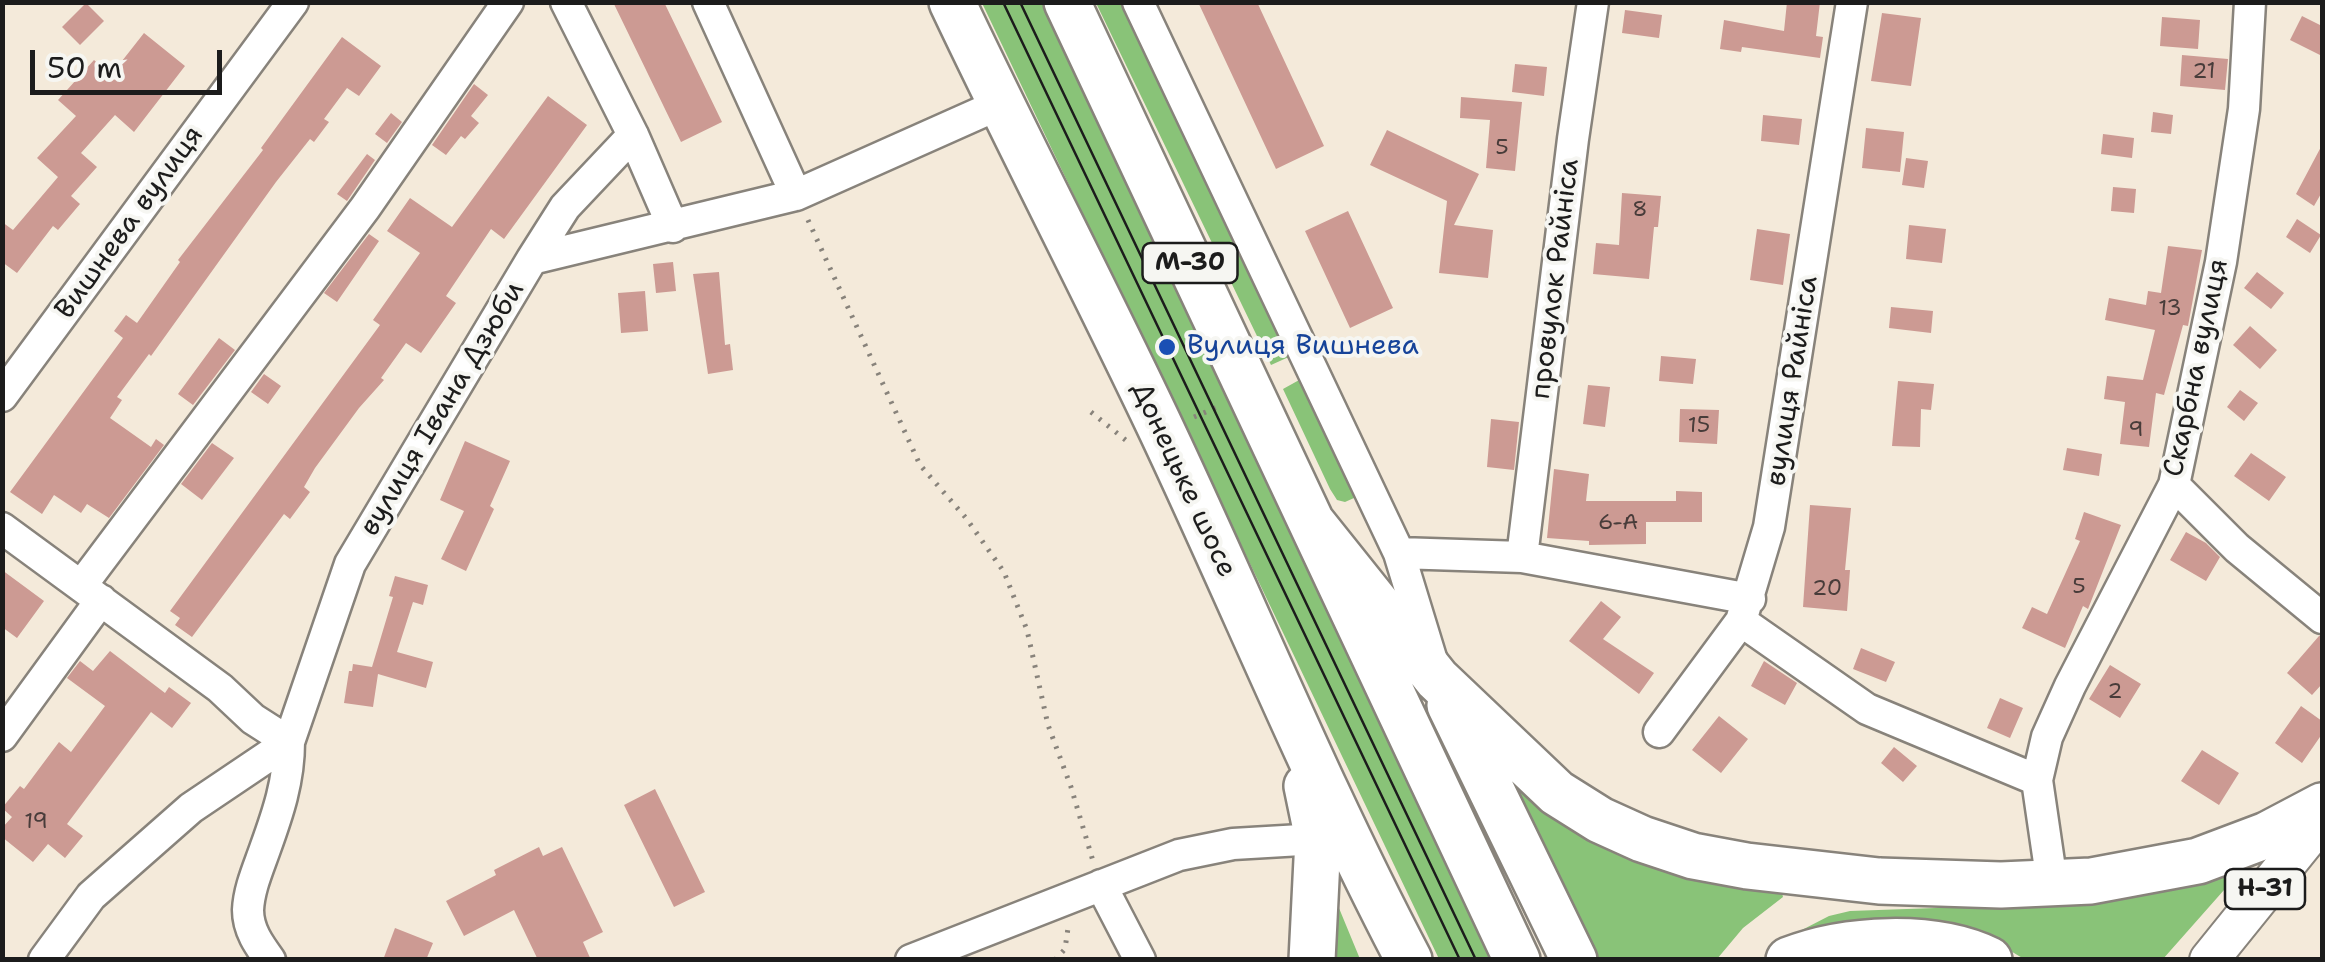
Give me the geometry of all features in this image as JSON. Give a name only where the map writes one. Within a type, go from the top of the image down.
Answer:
[{"type":"highway","name":"Донецьке шосе","points":[[952,2],[1161,431],[1295,726],[1409,960]]},
{"type":"highway","name":"М-30","points":[[1067,2],[1518,960]]},
{"type":"highway","points":[[1313,524],[1437,679],[1557,792],[1600,820],[1694,856],[1879,881],[2052,884],[2126,877],[2198,861],[2267,835],[2322,806]]},
{"type":"highway","points":[[1437,679],[1574,960]]},
{"type":"highway","points":[[1295,726],[1318,839],[1312,960]]},
{"type":"highway","points":[[1481,768],[1518,960]]},
{"type":"highway","points":[[1371,887],[1396,960]]},
{"type":"highway","points":[[1790,960],[1846,944],[1886,942],[1960,949],[1988,960]]},
{"type":"main road","name":"Н-31","points":[[2208,960],[2322,820]]},
{"type":"street","name":"Вишнева вулиця","points":[[2,396],[293,2]]},
{"type":"street","points":[[2,736],[91,593],[508,2]]},
{"type":"street","points":[[566,2],[673,227]]},
{"type":"street","points":[[708,2],[796,195]]},
{"type":"street","points":[[1138,2],[1399,553],[1437,679]]},
{"type":"street","name":"провулок Райніса","points":[[1522,556],[1593,2]]},
{"type":"street","name":"вулиця Райніса","points":[[1659,732],[1746,610],[1769,527],[1852,2]]},
{"type":"street","name":"Скарбна вулиця","points":[[2052,884],[2036,780],[2047,737],[2070,686],[2174,484],[2221,262],[2244,109],[2250,2]]},
{"type":"street","name":"вулиця Івана Дзюби","points":[[270,960],[254,938],[248,913],[252,887],[290,772],[290,742],[350,564],[532,259],[796,195],[1000,104]]},
{"type":"street","points":[[532,259],[565,207],[633,136]]},
{"type":"street","points":[[2174,484],[2237,548],[2322,618]]},
{"type":"street","points":[[2,528],[220,688],[253,719],[290,742],[190,808],[92,896],[44,960]]},
{"type":"street","points":[[1399,553],[1522,556],[1746,610],[1867,709],[2036,780]]},
{"type":"street","points":[[911,960],[1178,855],[1234,844],[1318,839]]},
{"type":"street","points":[[1101,885],[1140,960]]},
{"type":"path","points":[[796,195],[920,466],[966,518],[1004,572],[1026,630],[1048,724],[1072,787],[1101,885]]},
{"type":"path","points":[[1182,421],[1225,403]]},
{"type":"path","points":[[1091,412],[1132,445]]},
{"type":"green space","points":[[982,3],[1042,3],[1500,959],[1439,959]]},
{"type":"green space","points":[[1096,3],[1120,3],[1291,356],[1271,365]]},
{"type":"green space","points":[[1301,379],[1355,490],[1354,498],[1345,502],[1337,500],[1330,489],[1283,389]]},
{"type":"green space","points":[[1511,777],[1697,878],[1782,893],[1783,897],[1743,928],[1717,959],[1599,959]]},
{"type":"green space","points":[[2247,864],[2163,959],[2024,959],[2004,947],[1801,936],[1798,932],[1829,916],[1850,911],[1992,906]]},
{"type":"green space","points":[[1334,896],[1360,959],[1324,959]]},
{"type":"building","points":[[613,2],[664,2],[722,122],[681,142]]},
{"type":"building","points":[[1198,2],[1257,2],[1324,146],[1276,169]]},
{"type":"building","points":[[1787,2],[1820,2],[1816,36],[1823,37],[1820,58],[1742,47],[1741,52],[1720,49],[1724,20],[1784,31]]},
{"type":"building","points":[[86,3],[104,21],[80,45],[62,27]]},
{"type":"building","points":[[1625,10],[1662,15],[1659,38],[1622,33]]},
{"type":"building","points":[[1882,13],[1921,18],[1911,86],[1871,81]]},
{"type":"building","points":[[2302,16],[2322,26],[2322,56],[2290,40]]},
{"type":"building","points":[[2162,17],[2200,20],[2198,49],[2160,46]]},
{"type":"building","points":[[144,33],[185,66],[134,132],[115,115],[81,153],[97,167],[71,196],[80,204],[58,230],[53,226],[17,273],[2,262],[2,222],[13,230],[58,177],[37,158],[76,116],[58,100],[94,60],[111,75]]},
{"type":"building","points":[[342,37],[381,66],[359,96],[347,88],[324,119],[329,122],[276,182],[117,397],[122,400],[110,418],[151,447],[156,439],[164,445],[109,518],[87,504],[81,513],[54,495],[42,514],[10,492],[123,338],[114,331],[126,315],[137,323],[178,260],[263,150]]},
{"type":"building","points":[[2182,55],[2228,59],[2225,90],[2180,86]]},
{"type":"building","points":[[1515,64],[1547,67],[1544,96],[1512,92]]},
{"type":"building","points":[[474,84],[488,95],[471,116],[479,123],[465,139],[461,136],[446,155],[432,145]]},
{"type":"building","points":[[548,96],[587,125],[504,239],[491,229],[446,296],[456,303],[421,353],[406,343],[381,378],[384,380],[315,468],[304,487],[310,492],[290,519],[284,514],[192,637],[175,625],[180,618],[170,611],[380,325],[373,320],[420,253],[387,231],[410,198],[452,227]]},
{"type":"building","points":[[1461,97],[1522,102],[1515,171],[1486,168],[1490,120],[1460,118]]},
{"type":"building","points":[[2153,112],[2173,115],[2171,134],[2151,132]]},
{"type":"building","points":[[391,113],[402,122],[387,143],[375,134]]},
{"type":"building","points":[[1763,115],[1802,119],[1799,145],[1761,141]]},
{"type":"building","points":[[1866,128],[1904,132],[1900,172],[1862,168]]},
{"type":"building","points":[[1387,130],[1479,174],[1454,225],[1493,230],[1488,278],[1439,273],[1447,201],[1370,165]]},
{"type":"building","points":[[2103,134],[2134,138],[2132,158],[2101,154]]},
{"type":"building","points":[[2322,145],[2322,192],[2314,206],[2296,194]]},
{"type":"building","points":[[367,154],[375,160],[347,201],[337,194]]},
{"type":"building","points":[[1906,158],[1928,161],[1924,188],[1902,185]]},
{"type":"building","points":[[2113,187],[2136,189],[2134,213],[2111,211]]},
{"type":"building","points":[[1622,193],[1661,196],[1649,279],[1593,274],[1596,243],[1619,245]]},
{"type":"building","points":[[1348,211],[1393,308],[1350,328],[1305,231]]},
{"type":"building","points":[[2297,219],[2321,235],[2310,253],[2286,237]]},
{"type":"building","points":[[1909,225],[1946,229],[1942,263],[1906,259]]},
{"type":"building","points":[[1757,229],[1790,234],[1783,285],[1750,280]]},
{"type":"building","points":[[369,234],[379,241],[337,302],[324,293]]},
{"type":"building","points":[[2168,246],[2202,250],[2188,326],[2183,325],[2164,395],[2156,393],[2149,447],[2120,444],[2125,402],[2104,399],[2107,376],[2143,380],[2155,330],[2105,320],[2109,298],[2146,305],[2148,291],[2161,293]]},
{"type":"building","points":[[673,262],[676,291],[656,293],[653,264]]},
{"type":"building","points":[[719,272],[725,345],[730,344],[733,370],[708,374],[693,274]]},
{"type":"building","points":[[2257,272],[2284,293],[2271,309],[2244,288]]},
{"type":"building","points":[[645,291],[648,331],[621,333],[618,293]]},
{"type":"building","points":[[1891,307],[1933,311],[1931,333],[1889,328]]},
{"type":"building","points":[[2250,326],[2277,350],[2260,369],[2233,345]]},
{"type":"building","points":[[219,338],[235,350],[193,405],[178,394]]},
{"type":"building","points":[[1661,356],[1696,359],[1693,384],[1659,381]]},
{"type":"building","points":[[264,374],[281,386],[268,404],[251,392]]},
{"type":"building","points":[[1898,381],[1934,384],[1931,410],[1921,409],[1920,447],[1892,446]]},
{"type":"building","points":[[1588,385],[1610,387],[1605,427],[1583,424]]},
{"type":"building","points":[[2240,390],[2258,403],[2244,421],[2227,407]]},
{"type":"building","points":[[1680,409],[1719,410],[1717,444],[1679,442]]},
{"type":"building","points":[[1491,419],[1519,422],[1514,470],[1487,467]]},
{"type":"building","points":[[465,441],[510,461],[466,571],[441,559],[464,511],[440,500]]},
{"type":"building","points":[[212,443],[234,458],[202,500],[181,484]]},
{"type":"building","points":[[2067,448],[2102,454],[2099,476],[2063,470]]},
{"type":"building","points":[[2251,453],[2286,477],[2269,501],[2234,476]]},
{"type":"building","points":[[1554,469],[1589,474],[1586,501],[1676,501],[1676,491],[1702,492],[1702,522],[1646,522],[1646,544],[1589,545],[1589,541],[1547,538]]},
{"type":"building","points":[[1810,505],[1851,508],[1845,570],[1850,570],[1847,611],[1803,607]]},
{"type":"building","points":[[2084,512],[2121,525],[2088,609],[2083,606],[2065,648],[2022,628],[2032,607],[2047,614],[2080,541],[2075,539]]},
{"type":"building","points":[[2186,532],[2220,557],[2206,581],[2170,560]]},
{"type":"building","points":[[2,570],[44,601],[17,638],[2,627]]},
{"type":"building","points":[[395,576],[428,585],[423,605],[413,602],[397,652],[433,662],[426,688],[378,674],[373,707],[344,703],[353,664],[372,667],[393,597],[389,596]]},
{"type":"building","points":[[1601,601],[1621,617],[1603,639],[1654,673],[1639,694],[1569,641]]},
{"type":"building","points":[[2319,636],[2322,684],[2312,695],[2287,673]]},
{"type":"building","points":[[1861,648],[1895,662],[1886,682],[1853,669]]},
{"type":"building","points":[[110,651],[165,693],[169,687],[191,703],[172,728],[151,712],[67,824],[83,836],[65,858],[48,844],[33,862],[2,837],[2,828],[12,817],[2,808],[20,786],[24,789],[59,742],[71,752],[105,706],[67,678],[80,661],[93,671]]},
{"type":"building","points":[[1764,661],[1797,683],[1785,705],[1751,686]]},
{"type":"building","points":[[2110,665],[2141,684],[2120,718],[2089,699]]},
{"type":"building","points":[[2000,698],[2023,708],[2010,738],[1987,728]]},
{"type":"building","points":[[2301,706],[2322,721],[2322,734],[2302,763],[2275,743]]},
{"type":"building","points":[[1719,716],[1748,739],[1721,773],[1692,750]]},
{"type":"building","points":[[1894,747],[1917,766],[1903,782],[1881,763]]},
{"type":"building","points":[[2202,750],[2239,773],[2219,805],[2181,781]]},
{"type":"building","points":[[655,789],[705,892],[674,907],[624,805]]},
{"type":"building","points":[[539,847],[543,856],[562,847],[603,932],[583,942],[591,960],[538,960],[514,910],[464,936],[446,901]]},
{"type":"building","points":[[395,928],[433,943],[426,960],[383,960]]},
{"type":"tram line","points":[[1003,2],[1460,960]]},
{"type":"tram line","points":[[1020,2],[1476,960]]},
{"type":"place","name":"Вулиця Вишнева","points":[[1167,347]]}]
